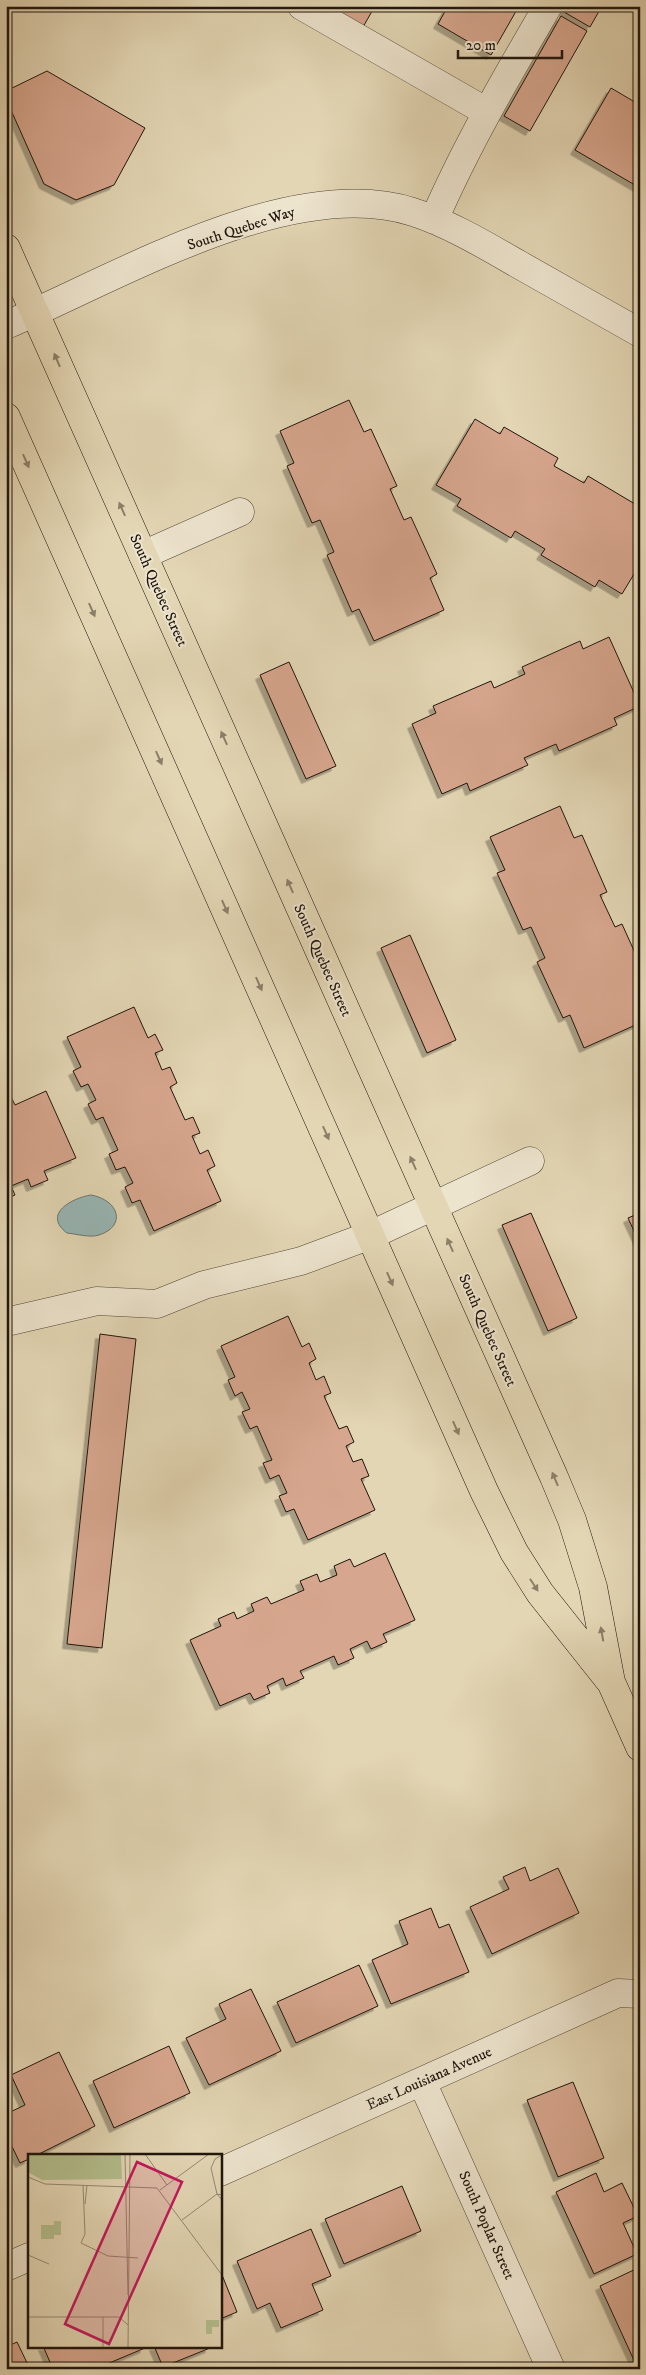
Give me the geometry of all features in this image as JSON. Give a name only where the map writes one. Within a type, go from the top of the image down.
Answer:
[{"type":"main road","name":"South Quebec Street","points":[[6,248],[572,1520],[593,1587],[611,1682],[640,1747]]},
{"type":"main road","name":"South Quebec Street","points":[[6,417],[484,1491],[509,1543],[540,1593],[611,1682]]},
{"type":"street","points":[[302,6],[487,112]]},
{"type":"street","points":[[434,220],[487,112],[548,6]]},
{"type":"street","name":"South Quebec Way","points":[[6,325],[194,242],[285,212],[327,205],[374,204],[413,212],[434,220],[492,249],[640,333]]},
{"type":"street","points":[[143,555],[240,512]]},
{"type":"street","points":[[6,1322],[97,1301],[157,1304],[204,1285],[315,1257],[371,1235],[530,1161]]},
{"type":"street","name":"East Louisiana Avenue","points":[[221,2172],[629,1993]]},
{"type":"street","name":"South Poplar Street","points":[[422,2082],[551,2369]]},
{"type":"street","points":[[6,2267],[28,2257]]},
{"type":"water","points":[[91,1195],[101,1198],[113,1207],[116,1214],[114,1226],[108,1231],[95,1236],[67,1233],[60,1226],[59,1213],[68,1203]]},
{"type":"building","points":[[327,6],[375,6],[363,27]]},
{"type":"building","points":[[448,6],[519,6],[491,55],[438,24]]},
{"type":"building","points":[[567,6],[602,6],[590,27],[564,12]]},
{"type":"building","points":[[561,16],[587,31],[530,131],[504,116]]},
{"type":"building","points":[[47,71],[145,128],[114,185],[76,200],[44,184],[6,99],[6,91]]},
{"type":"building","points":[[611,88],[640,105],[640,188],[575,150]]},
{"type":"building","points":[[349,400],[364,432],[371,429],[397,486],[390,489],[404,520],[411,517],[437,574],[430,578],[444,610],[374,641],[359,609],[352,612],[327,555],[334,552],[320,520],[312,523],[287,466],[294,463],[280,431]]},
{"type":"building","points":[[475,419],[500,434],[504,427],[558,458],[554,466],[584,483],[588,476],[640,507],[638,514],[640,516],[640,564],[622,594],[599,580],[595,587],[541,555],[545,549],[515,531],[511,538],[457,506],[461,499],[436,485]]},
{"type":"building","points":[[609,637],[640,706],[614,718],[617,725],[559,751],[556,744],[524,758],[528,765],[470,791],[467,783],[442,794],[412,724],[436,713],[433,706],[491,681],[494,688],[525,674],[522,667],[580,641],[583,649]]},
{"type":"building","points":[[289,662],[336,766],[306,779],[260,675]]},
{"type":"building","points":[[560,806],[574,838],[582,835],[607,892],[600,895],[615,927],[622,924],[640,964],[640,1023],[584,1048],[570,1015],[563,1018],[537,962],[545,958],[531,927],[523,930],[497,873],[505,870],[490,837]]},
{"type":"building","points":[[410,935],[456,1040],[427,1053],[381,948]]},
{"type":"building","points":[[134,1007],[148,1038],[155,1034],[163,1050],[155,1053],[162,1070],[170,1067],[177,1083],[170,1087],[185,1120],[193,1117],[200,1133],[192,1136],[200,1154],[208,1150],[215,1166],[207,1170],[221,1201],[154,1231],[140,1200],[132,1203],[125,1187],[133,1183],[125,1167],[116,1170],[109,1154],[118,1150],[103,1117],[96,1120],[88,1104],[96,1100],[88,1084],[81,1087],[73,1071],[81,1067],[67,1037]]},
{"type":"building","points":[[46,1091],[76,1158],[44,1171],[48,1180],[31,1187],[28,1179],[11,1186],[15,1195],[6,1199],[6,1099],[11,1097],[15,1105]]},
{"type":"building","points":[[531,1213],[577,1318],[548,1331],[502,1225]]},
{"type":"building","points":[[640,1213],[640,1244],[628,1218]]},
{"type":"building","points":[[288,1316],[302,1347],[309,1343],[316,1359],[309,1363],[316,1380],[324,1376],[331,1393],[324,1396],[339,1429],[347,1426],[354,1442],[346,1446],[353,1462],[362,1459],[369,1476],[361,1479],[375,1510],[308,1540],[294,1509],[286,1512],[279,1496],[287,1493],[279,1475],[270,1479],[263,1463],[272,1460],[257,1426],[250,1429],[242,1412],[250,1409],[242,1392],[235,1396],[228,1380],[235,1377],[221,1346]]},
{"type":"building","points":[[100,1334],[136,1339],[102,1648],[67,1644]]},
{"type":"building","points":[[385,1553],[415,1620],[383,1634],[387,1642],[371,1649],[367,1641],[350,1649],[354,1658],[338,1665],[334,1656],[300,1671],[304,1678],[286,1686],[283,1678],[267,1686],[270,1693],[254,1700],[250,1693],[220,1706],[190,1640],[221,1626],[218,1619],[234,1612],[237,1619],[254,1611],[251,1604],[267,1597],[271,1604],[304,1590],[300,1581],[317,1574],[320,1582],[337,1575],[334,1566],[350,1559],[354,1567]]},
{"type":"building","points":[[525,1867],[530,1881],[558,1868],[579,1913],[492,1954],[470,1907],[509,1889],[503,1877]]},
{"type":"building","points":[[431,1908],[439,1928],[449,1924],[469,1972],[391,2004],[372,1960],[408,1944],[399,1921]]},
{"type":"building","points":[[359,1965],[378,2006],[296,2043],[277,2002]]},
{"type":"building","points":[[251,1989],[281,2051],[209,2085],[186,2038],[226,2019],[219,2004]]},
{"type":"building","points":[[169,2046],[190,2093],[114,2128],[93,2081]]},
{"type":"building","points":[[59,2052],[95,2126],[39,2154],[28,2154],[28,2159],[20,2163],[6,2134],[6,2114],[25,2105],[11,2075]]},
{"type":"building","points":[[573,2082],[604,2158],[558,2177],[527,2100]]},
{"type":"building","points":[[596,2173],[604,2192],[622,2183],[638,2216],[623,2223],[637,2254],[594,2274],[556,2192]]},
{"type":"building","points":[[402,2186],[421,2231],[344,2264],[325,2219]]},
{"type":"building","points":[[311,2229],[331,2276],[312,2284],[323,2310],[281,2328],[270,2303],[257,2309],[237,2261]]},
{"type":"building","points":[[640,2267],[640,2369],[638,2369],[600,2286]]},
{"type":"building","points":[[221,2272],[237,2312],[221,2319]]},
{"type":"building","points":[[17,2342],[30,2369],[6,2369],[6,2347]]},
{"type":"building","points":[[44,2348],[145,2348],[95,2369],[53,2369]]},
{"type":"building","points":[[155,2348],[210,2348],[163,2367]]}]
